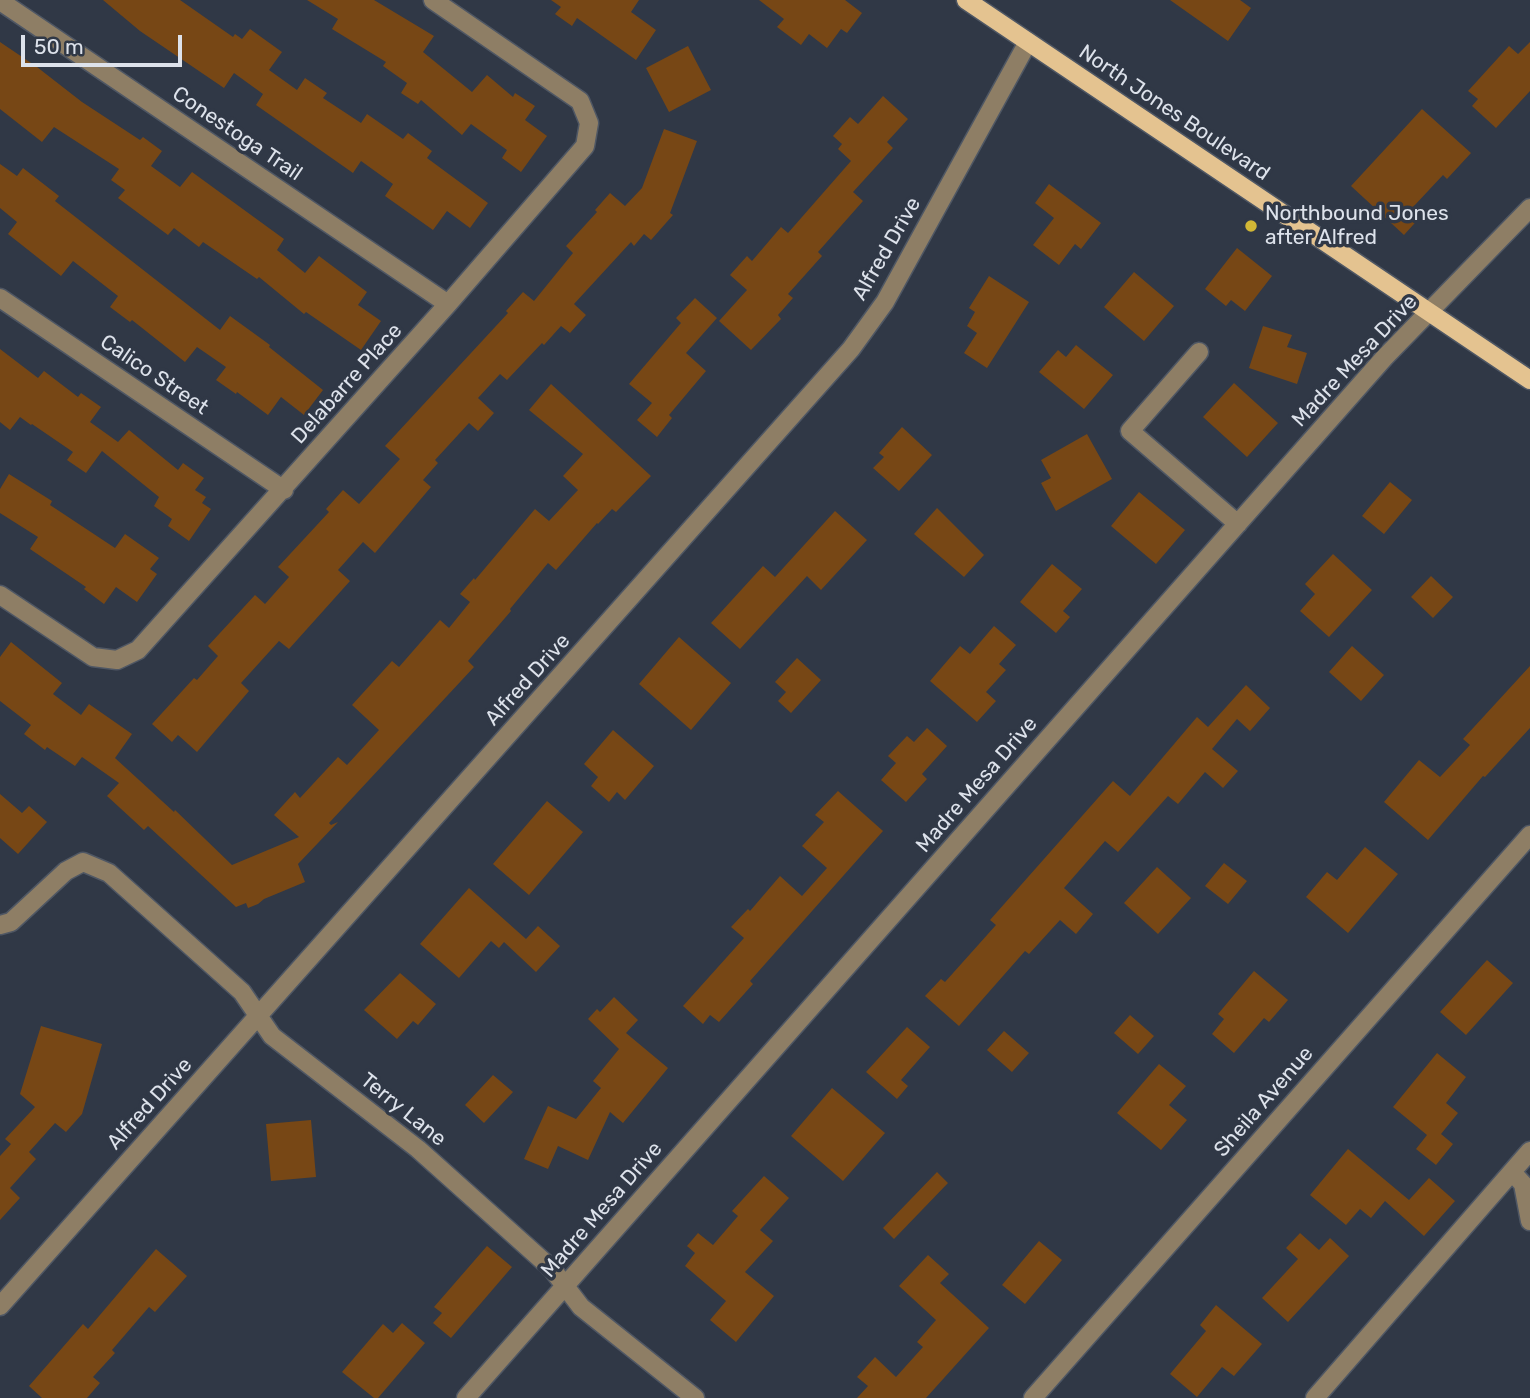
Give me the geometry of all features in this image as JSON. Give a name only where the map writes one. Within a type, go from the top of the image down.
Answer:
[{"type":"main road","name":"North Jones Boulevard","points":[[966,0],[1530,380]]},
{"type":"street","name":"Delabarre Place","points":[[0,595],[93,657],[117,660],[138,650],[284,490],[585,146],[589,123],[580,101],[433,0]]},
{"type":"street","name":"Conestoga Trail","points":[[0,1],[448,304]]},
{"type":"street","name":"Alfred Drive","points":[[0,1306],[851,349],[886,302],[1028,42]]},
{"type":"street","name":"Madre Mesa Drive","points":[[466,1398],[1384,358],[1430,314],[1530,208]]},
{"type":"street","name":"Calico Street","points":[[0,298],[284,490]]},
{"type":"street","points":[[1199,352],[1130,431],[1238,524]]},
{"type":"street","name":"Sheila Avenue","points":[[1033,1398],[1530,835]]},
{"type":"street","name":"Terry Lane","points":[[0,925],[11,922],[66,871],[83,862],[109,873],[242,992],[272,1036],[418,1149],[552,1269],[581,1307],[695,1398]]},
{"type":"street","points":[[1315,1398],[1530,1151]]},
{"type":"street","points":[[1512,1172],[1523,1184],[1530,1221]]},
{"type":"building","points":[[103,0],[180,0],[233,37],[235,34],[242,39],[250,29],[282,52],[269,70],[297,90],[305,78],[327,93],[323,98],[361,123],[367,114],[403,139],[408,133],[432,151],[427,158],[488,203],[470,228],[447,211],[433,230],[385,196],[393,184],[361,161],[353,173],[256,105],[263,94],[234,73],[224,88],[140,31]]},
{"type":"building","points":[[307,0],[374,0],[434,36],[423,52],[472,92],[487,75],[513,97],[515,93],[535,106],[525,120],[547,136],[521,172],[502,158],[507,150],[471,124],[462,135],[421,100],[418,104],[401,93],[407,83],[383,66],[386,62],[332,29],[338,19]]},
{"type":"building","points":[[551,0],[639,0],[631,12],[656,30],[636,60],[577,18],[572,26],[555,14],[561,7]]},
{"type":"building","points":[[759,0],[845,0],[862,13],[847,33],[841,29],[827,48],[809,34],[801,45],[777,27],[784,19]]},
{"type":"building","points":[[1170,0],[1240,0],[1251,8],[1228,41]]},
{"type":"building","points":[[0,42],[82,102],[140,140],[143,137],[162,151],[151,166],[180,187],[192,172],[284,239],[277,250],[305,273],[319,256],[367,292],[358,305],[381,321],[361,350],[306,312],[304,314],[259,277],[257,279],[203,242],[199,247],[174,228],[168,235],[118,198],[125,190],[111,180],[119,169],[54,127],[42,142],[0,109]]},
{"type":"building","points":[[1530,42],[1530,91],[1496,128],[1472,106],[1478,99],[1468,91],[1509,46],[1518,54]]},
{"type":"building","points":[[688,46],[711,90],[669,112],[646,68]]},
{"type":"building","points":[[883,96],[908,119],[887,142],[893,148],[853,192],[863,201],[818,252],[822,256],[788,294],[793,298],[778,315],[781,319],[751,350],[719,321],[747,290],[730,275],[747,256],[752,261],[781,227],[788,233],[851,161],[838,149],[842,144],[833,136],[850,117],[858,124]]},
{"type":"building","points":[[1422,109],[1471,153],[1447,179],[1443,175],[1414,206],[1423,214],[1404,235],[1351,186]]},
{"type":"building","points":[[664,129],[697,141],[670,213],[673,215],[651,240],[644,234],[634,246],[631,242],[574,304],[586,315],[570,333],[561,326],[507,380],[500,374],[478,398],[494,413],[478,431],[469,423],[435,460],[438,463],[423,480],[431,487],[375,553],[363,542],[338,570],[350,581],[289,649],[279,641],[241,683],[249,691],[197,752],[178,735],[172,742],[152,724],[218,656],[208,646],[255,595],[265,604],[289,577],[278,567],[329,512],[326,509],[343,490],[359,504],[400,459],[385,446],[508,313],[506,311],[523,292],[534,301],[573,253],[566,246],[597,212],[595,210],[610,193],[625,206],[642,188]]},
{"type":"building","points":[[0,164],[17,176],[23,168],[59,196],[55,201],[220,330],[230,316],[270,345],[269,347],[323,390],[304,415],[281,397],[268,415],[216,380],[226,367],[197,347],[185,362],[132,320],[130,322],[110,307],[118,296],[73,261],[61,276],[8,234],[17,222],[0,208]]},
{"type":"building","points":[[1049,184],[1101,223],[1081,249],[1075,244],[1059,265],[1033,245],[1054,218],[1035,203]]},
{"type":"building","points":[[1237,248],[1272,276],[1245,311],[1231,300],[1226,306],[1205,289]]},
{"type":"building","points":[[1134,272],[1174,306],[1144,341],[1104,307]]},
{"type":"building","points":[[989,276],[1029,302],[987,368],[964,353],[977,333],[967,326],[975,312],[969,308]]},
{"type":"building","points":[[695,298],[717,318],[686,353],[706,371],[669,415],[672,418],[657,437],[637,420],[652,403],[629,384],[681,323],[676,318]]},
{"type":"building","points":[[1263,326],[1292,335],[1287,347],[1307,353],[1297,384],[1249,368]]},
{"type":"building","points":[[1076,345],[1113,375],[1084,409],[1039,372],[1058,350],[1066,357]]},
{"type":"building","points":[[0,349],[38,378],[44,371],[78,397],[81,393],[101,407],[90,422],[118,442],[129,430],[178,470],[183,463],[204,478],[195,490],[206,497],[202,503],[211,509],[189,541],[168,526],[172,519],[154,506],[159,497],[102,451],[86,473],[67,460],[73,452],[32,424],[20,417],[10,430],[0,422]]},
{"type":"building","points":[[1234,383],[1278,423],[1247,457],[1203,417]]},
{"type":"building","points":[[551,384],[651,476],[616,512],[612,509],[597,523],[556,570],[548,563],[468,661],[474,667],[329,823],[331,825],[338,822],[298,864],[305,882],[248,908],[246,903],[236,907],[148,826],[144,830],[107,796],[119,783],[82,757],[75,766],[47,747],[45,750],[24,734],[31,725],[0,701],[0,657],[11,642],[62,683],[53,694],[81,715],[89,704],[132,734],[115,758],[174,812],[175,810],[232,865],[299,837],[274,815],[295,792],[300,798],[338,757],[347,765],[379,730],[352,705],[392,661],[399,667],[440,620],[449,628],[470,602],[460,594],[535,509],[549,521],[578,490],[563,476],[583,454],[529,410]]},
{"type":"building","points":[[902,427],[932,455],[899,491],[873,468],[884,457],[879,453]]},
{"type":"building","points":[[1087,434],[1112,479],[1056,511],[1041,483],[1051,478],[1041,460]]},
{"type":"building","points":[[9,474],[52,501],[50,505],[115,548],[125,534],[159,558],[150,569],[157,574],[137,602],[116,587],[104,604],[84,589],[86,587],[30,549],[38,537],[0,513],[0,489]]},
{"type":"building","points":[[1390,482],[1412,500],[1384,534],[1362,516]]},
{"type":"building","points":[[1139,492],[1185,530],[1156,564],[1111,526]]},
{"type":"building","points":[[937,508],[984,555],[964,577],[914,534]]},
{"type":"building","points":[[835,511],[867,540],[821,590],[807,576],[740,649],[711,623],[763,566],[775,577]]},
{"type":"building","points":[[1333,554],[1372,590],[1329,637],[1300,611],[1315,594],[1305,584]]},
{"type":"building","points":[[1052,564],[1082,589],[1063,611],[1070,617],[1056,633],[1020,602]]},
{"type":"building","points":[[1431,576],[1453,597],[1433,618],[1411,597]]},
{"type":"building","points":[[994,626],[1016,645],[999,664],[1006,670],[986,692],[996,701],[977,722],[930,681],[960,646],[970,654]]},
{"type":"building","points":[[679,637],[731,683],[691,730],[639,684]]},
{"type":"building","points":[[1352,646],[1384,675],[1361,701],[1329,672]]},
{"type":"building","points":[[797,658],[821,680],[791,713],[778,701],[786,692],[775,682]]},
{"type":"building","points":[[1530,666],[1530,728],[1485,777],[1483,776],[1428,840],[1384,802],[1419,760],[1440,777],[1470,745],[1463,739]]},
{"type":"building","points":[[1246,685],[1270,708],[1250,731],[1237,719],[1212,749],[1238,771],[1223,788],[1205,772],[1178,804],[1168,796],[1118,852],[1105,841],[1064,888],[1093,914],[1076,934],[1060,920],[1029,954],[1025,951],[959,1026],[925,996],[941,979],[945,982],[996,925],[990,920],[1113,781],[1130,796],[1197,717],[1208,727]]},
{"type":"building","points":[[927,728],[947,746],[922,774],[927,779],[906,802],[881,780],[896,763],[888,756],[907,736],[914,742]]},
{"type":"building","points":[[613,730],[654,766],[625,800],[617,792],[609,802],[591,786],[598,777],[584,764]]},
{"type":"building","points":[[838,791],[883,831],[750,981],[753,984],[719,1022],[710,1015],[703,1024],[683,1006],[744,938],[731,927],[748,909],[750,911],[780,876],[802,896],[827,868],[802,846],[824,822],[815,815]]},
{"type":"building","points":[[0,794],[22,813],[29,806],[47,822],[18,854],[0,838]]},
{"type":"building","points":[[547,801],[583,832],[529,895],[493,864]]},
{"type":"building","points":[[1365,847],[1398,874],[1348,933],[1306,897],[1327,872],[1337,880]]},
{"type":"building","points":[[1224,863],[1247,881],[1228,904],[1205,886]]},
{"type":"building","points":[[1157,867],[1191,898],[1158,934],[1124,903]]},
{"type":"building","points":[[469,888],[526,939],[538,926],[560,946],[536,972],[504,942],[499,948],[491,941],[459,978],[420,944]]},
{"type":"building","points":[[1487,960],[1513,983],[1466,1035],[1440,1012]]},
{"type":"building","points":[[1254,971],[1288,1000],[1269,1022],[1264,1018],[1234,1053],[1212,1034],[1224,1019],[1218,1014]]},
{"type":"building","points":[[400,973],[436,1004],[418,1025],[413,1021],[397,1039],[364,1010]]},
{"type":"building","points":[[614,997],[638,1020],[626,1033],[668,1068],[623,1123],[610,1112],[588,1160],[558,1146],[548,1169],[524,1159],[548,1106],[576,1119],[601,1088],[593,1081],[619,1049],[588,1019],[597,1009],[600,1012]]},
{"type":"building","points":[[1130,1015],[1154,1036],[1138,1054],[1114,1033]]},
{"type":"building","points":[[41,1026],[102,1044],[82,1114],[66,1132],[55,1123],[29,1152],[36,1159],[10,1188],[20,1198],[0,1220],[0,1156],[11,1144],[5,1139],[35,1107],[20,1094]]},
{"type":"building","points":[[907,1027],[930,1047],[901,1080],[908,1086],[897,1099],[866,1072]]},
{"type":"building","points":[[1004,1031],[1029,1053],[1012,1072],[987,1050]]},
{"type":"building","points":[[1437,1053],[1466,1077],[1446,1103],[1458,1113],[1441,1134],[1453,1144],[1436,1165],[1416,1149],[1427,1135],[1393,1107]]},
{"type":"building","points":[[1159,1064],[1186,1086],[1169,1105],[1187,1120],[1161,1150],[1117,1113]]},
{"type":"building","points":[[493,1075],[513,1092],[484,1123],[465,1105]]},
{"type":"building","points":[[832,1088],[885,1133],[843,1181],[791,1136]]},
{"type":"building","points":[[311,1120],[316,1177],[271,1181],[266,1124]]},
{"type":"building","points":[[1348,1149],[1409,1200],[1429,1178],[1455,1201],[1424,1236],[1385,1201],[1371,1218],[1360,1209],[1346,1225],[1310,1195]]},
{"type":"building","points":[[937,1172],[948,1183],[894,1239],[883,1228]]},
{"type":"building","points":[[764,1176],[789,1198],[760,1230],[773,1241],[745,1272],[774,1296],[736,1342],[710,1320],[726,1301],[685,1266],[695,1253],[687,1246],[698,1233],[713,1245],[738,1216],[732,1211]]},
{"type":"building","points":[[1300,1233],[1319,1250],[1330,1238],[1349,1256],[1288,1322],[1262,1298],[1298,1259],[1286,1248]]},
{"type":"building","points":[[1039,1241],[1062,1260],[1025,1304],[1002,1285]]},
{"type":"building","points":[[487,1246],[512,1267],[451,1338],[433,1323],[442,1313],[434,1307]]},
{"type":"building","points":[[156,1249],[187,1276],[155,1312],[149,1307],[112,1350],[115,1353],[93,1377],[100,1383],[87,1398],[42,1398],[29,1386],[83,1324],[88,1329]]},
{"type":"building","points":[[928,1255],[949,1274],[940,1283],[989,1328],[926,1398],[857,1398],[868,1386],[857,1377],[875,1357],[896,1377],[923,1347],[917,1342],[936,1320],[899,1286]]},
{"type":"building","points":[[1216,1305],[1262,1344],[1234,1376],[1222,1367],[1197,1397],[1170,1374],[1206,1331],[1200,1325]]},
{"type":"building","points":[[402,1323],[425,1343],[378,1398],[374,1398],[342,1372],[383,1324],[393,1333]]},
{"type":"place","name":"Northbound Jones after Alfred","points":[[1251,226]]}]
